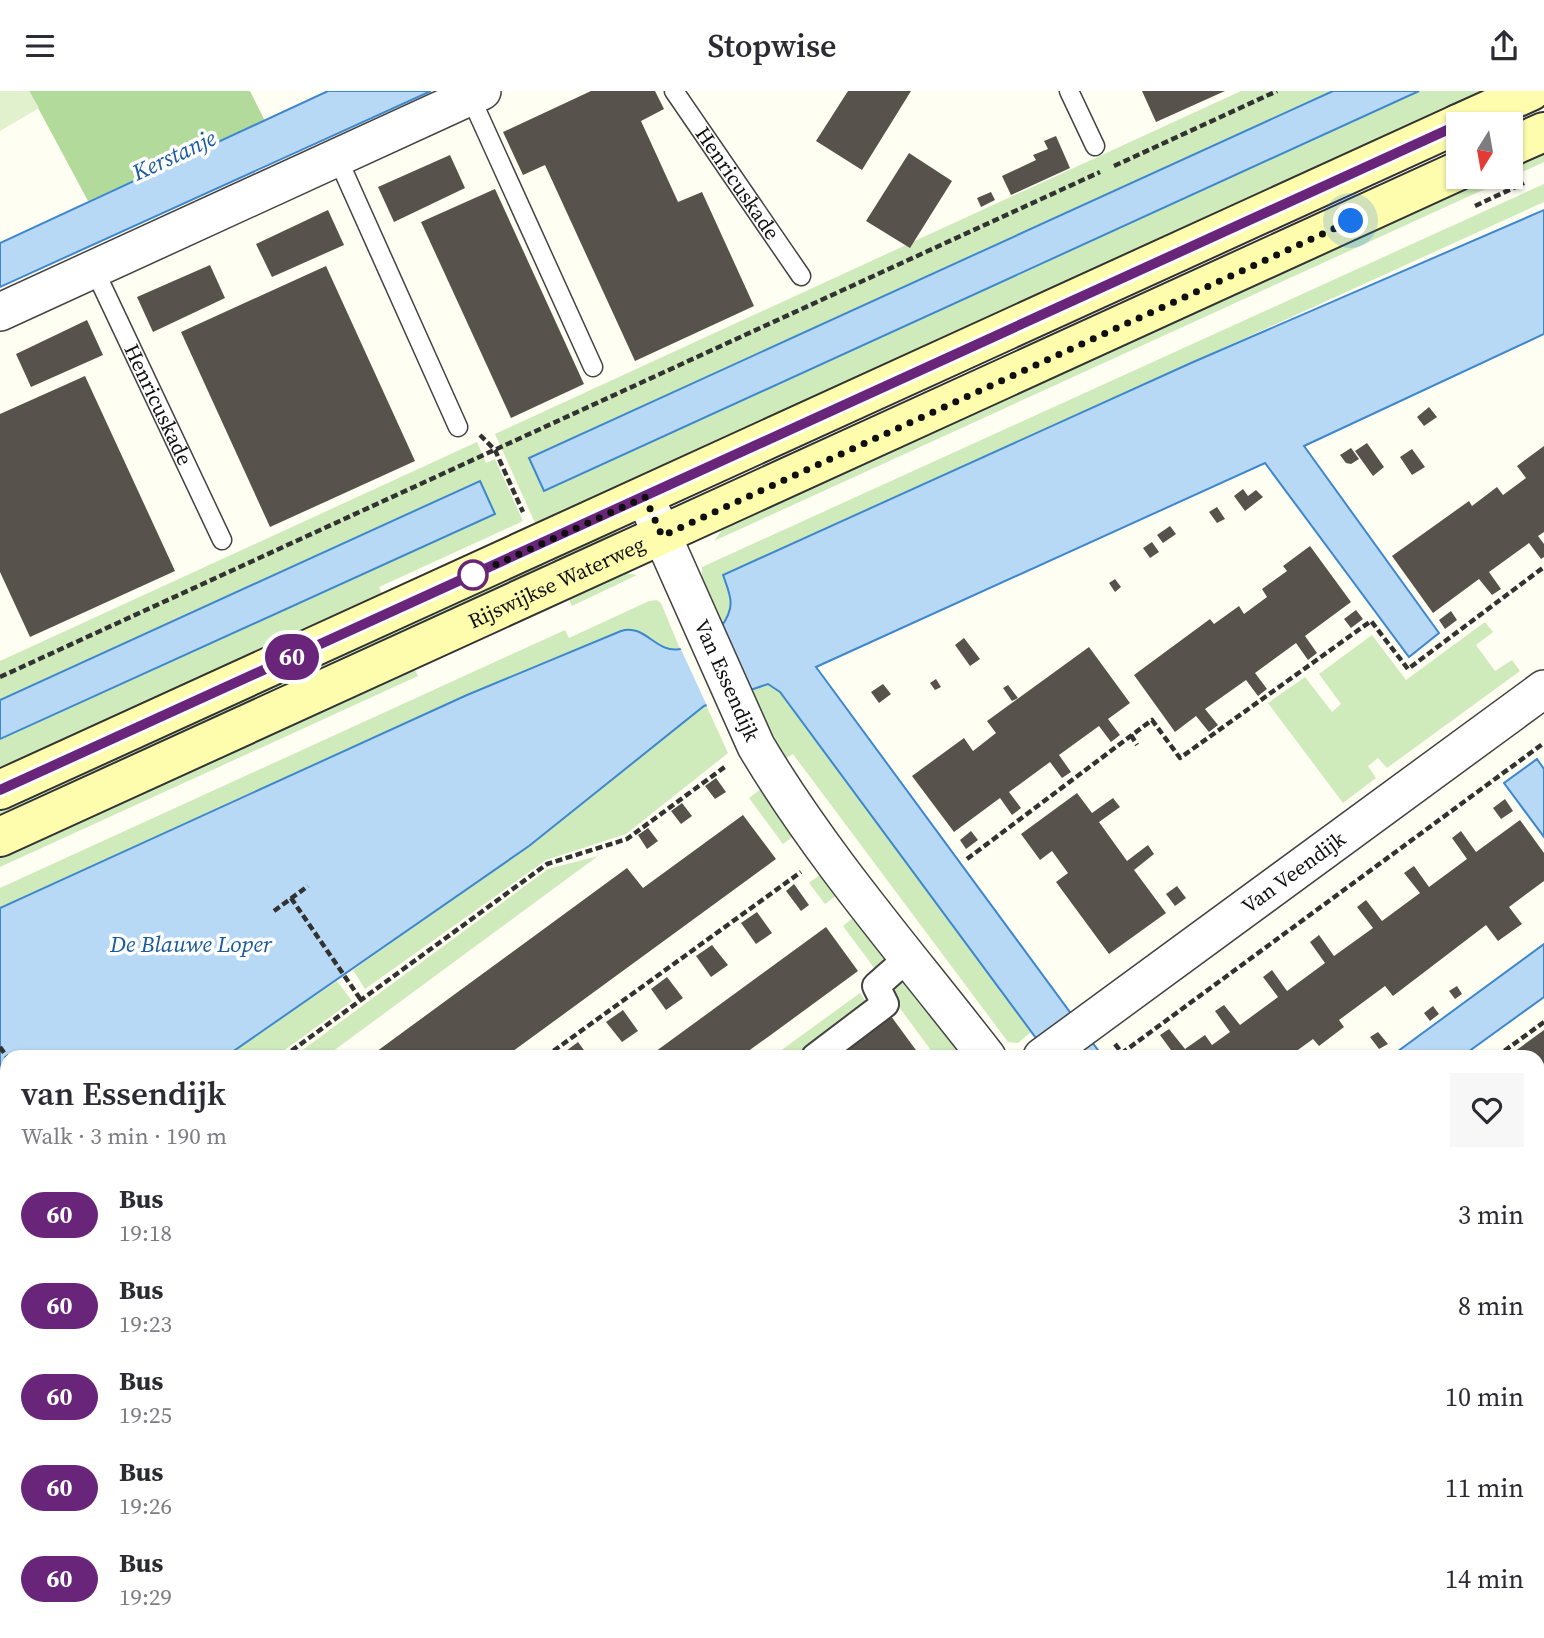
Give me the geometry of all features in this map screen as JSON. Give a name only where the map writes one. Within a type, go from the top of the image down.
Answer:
[{"type":"main road","name":"Rijswijkse Waterweg","points":[[1485,112],[1531,91]]},
{"type":"main road","name":"Rijswijkse Waterweg","points":[[0,790],[1446,130]]},
{"type":"main road","points":[[1523,141],[1544,132]]},
{"type":"main road","name":"Rijswijkse Waterweg","points":[[0,837],[1446,177]]},
{"type":"street","points":[[0,312],[476,94]]},
{"type":"street","name":"Van Essendijk","points":[[645,497],[751,734],[773,775],[827,853],[982,1050]]},
{"type":"street","name":"Van Veendijk","points":[[1052,1050],[1544,689]]},
{"type":"street","points":[[824,1050],[885,1004],[876,986],[909,957]]},
{"type":"lane","name":"Henricuskade","points":[[674,91],[801,276]]},
{"type":"lane","points":[[1069,91],[1095,146]]},
{"type":"lane","points":[[476,94],[593,367]]},
{"type":"lane","points":[[337,157],[458,427]]},
{"type":"lane","name":"Henricuskade","points":[[94,269],[222,540]]},
{"type":"path","points":[[1113,166],[1277,91]]},
{"type":"path","points":[[0,677],[1101,172]]},
{"type":"path","points":[[967,859],[1152,720],[1180,758],[1371,621],[1408,669],[1544,567]]},
{"type":"path","points":[[293,1050],[547,864],[627,839],[751,734]]},
{"type":"path","points":[[1131,735],[1137,745]]},
{"type":"path","points":[[1126,1050],[1544,743]]},
{"type":"path","points":[[555,1050],[827,853]]},
{"type":"path","points":[[274,911],[308,886]]},
{"type":"path","points":[[291,898],[361,1000]]},
{"type":"path","points":[[1096,1016],[1120,1050]]},
{"type":"path","points":[[1506,1050],[1544,1022]]},
{"type":"green space","points":[[0,91],[29,91],[39,108],[0,131]]},
{"type":"green space","points":[[29,91],[250,91],[265,121],[88,201]]},
{"type":"green space","points":[[1241,91],[1333,91],[529,458],[544,490],[1419,91],[1509,91],[1463,112],[1446,112],[1446,120],[540,534],[495,434]]},
{"type":"green space","points":[[1544,141],[1544,162],[1523,172],[1523,150]]},
{"type":"green space","points":[[1544,184],[1544,202],[724,575],[730,595],[730,607],[722,627],[702,583],[702,567]]},
{"type":"green space","points":[[1446,186],[1446,189],[1485,189],[714,541],[727,523]]},
{"type":"green space","points":[[477,442],[486,463],[495,459],[523,521],[379,587],[386,604],[0,780],[0,739],[495,514],[480,481],[0,700],[0,661]]},
{"type":"green space","points":[[597,533],[623,533],[558,573],[547,550]]},
{"type":"green space","points":[[537,553],[548,577],[0,827],[0,798]]},
{"type":"green space","points":[[620,572],[637,575],[572,606],[564,588]]},
{"type":"green space","points":[[657,600],[661,603],[680,649],[666,648],[628,629],[467,695],[0,908],[0,888],[565,630],[569,638],[649,601]]},
{"type":"green space","points":[[1485,622],[1493,632],[1476,645],[1495,671],[1512,660],[1520,671],[1387,768],[1378,758],[1368,766],[1376,778],[1343,803],[1268,703],[1305,677],[1332,712],[1341,704],[1319,674],[1372,635],[1406,680]]},
{"type":"green space","points":[[410,659],[418,676],[0,867],[0,846]]},
{"type":"green space","points":[[768,684],[780,692],[1031,1032],[1018,1043],[1008,1042],[793,754],[785,759],[773,744],[750,689]]},
{"type":"green space","points":[[706,705],[728,753],[626,834],[546,860],[365,989],[353,970],[529,846]]},
{"type":"green space","points":[[766,785],[800,831],[783,844],[749,798]]},
{"type":"green space","points":[[598,856],[335,1050],[302,1050],[548,869]]},
{"type":"green space","points":[[826,870],[894,961],[878,973],[843,926],[854,917],[837,895],[825,904],[809,883]]},
{"type":"green space","points":[[903,974],[959,1050],[931,1050],[885,988]]},
{"type":"green space","points":[[337,981],[352,1001],[285,1050],[235,1050]]},
{"type":"green space","points":[[860,993],[871,1009],[815,1050],[782,1050]]},
{"type":"water","points":[[328,91],[431,91],[0,287],[0,243]]},
{"type":"water","points":[[1333,91],[1419,91],[544,491],[529,458]]},
{"type":"water","name":"De Blauwe Loper","points":[[1544,210],[1544,334],[1304,446],[1439,633],[1409,657],[1265,463],[816,667],[1098,1050],[1045,1050],[780,692],[768,684],[704,706],[529,846],[235,1050],[0,1050],[0,908],[467,695],[621,631],[637,631],[664,647],[680,649],[721,627],[726,620],[731,601],[723,575],[1191,363]]},
{"type":"water","points":[[480,481],[495,514],[0,739],[0,700]]},
{"type":"water","points":[[1537,759],[1544,769],[1544,837],[1504,783]]},
{"type":"water","points":[[1544,944],[1544,997],[1471,1050],[1400,1050]]},
{"type":"pier","points":[[719,624],[751,693],[708,708],[679,645]]},
{"type":"building","points":[[591,91],[655,91],[664,109],[641,121],[678,202],[702,192],[754,306],[635,361],[545,165],[523,175],[503,132]]},
{"type":"building","points":[[848,91],[911,91],[862,170],[816,141]]},
{"type":"building","points":[[1142,91],[1225,91],[1156,122]]},
{"type":"building","points":[[1056,136],[1070,168],[1011,195],[1002,176],[1036,160],[1033,155],[1048,149],[1044,141]]},
{"type":"building","points":[[909,153],[952,181],[910,248],[866,221]]},
{"type":"building","points":[[450,155],[465,188],[394,222],[378,187]]},
{"type":"building","points":[[495,189],[584,384],[511,418],[421,222]]},
{"type":"building","points":[[991,192],[995,200],[981,207],[977,198]]},
{"type":"building","points":[[328,210],[344,245],[272,277],[256,244]]},
{"type":"building","points":[[210,265],[225,298],[153,332],[137,297]]},
{"type":"building","points":[[326,266],[415,461],[270,527],[181,332]]},
{"type":"building","points":[[87,320],[103,355],[31,387],[16,354]]},
{"type":"building","points":[[85,376],[175,571],[30,637],[0,572],[0,414]]},
{"type":"building","points":[[1429,407],[1437,417],[1424,426],[1417,417]]},
{"type":"building","points":[[1367,443],[1384,467],[1373,476],[1355,451]]},
{"type":"building","points":[[1544,446],[1544,532],[1538,536],[1544,544],[1544,557],[1541,559],[1529,543],[1489,572],[1501,589],[1492,595],[1479,579],[1433,613],[1392,556],[1469,501],[1472,506],[1497,487],[1503,495],[1526,478],[1517,466]]},
{"type":"building","points":[[1351,448],[1359,459],[1351,464],[1346,463],[1340,455]]},
{"type":"building","points":[[1412,449],[1425,467],[1412,475],[1400,457]]},
{"type":"building","points":[[1243,489],[1248,496],[1256,490],[1263,497],[1245,511],[1234,496]]},
{"type":"building","points":[[1217,507],[1225,519],[1217,523],[1209,512]]},
{"type":"building","points":[[1170,526],[1176,534],[1163,543],[1157,535]]},
{"type":"building","points":[[1152,542],[1159,552],[1150,558],[1143,548]]},
{"type":"building","points":[[1310,546],[1351,602],[1305,636],[1317,653],[1308,660],[1296,643],[1255,673],[1267,689],[1258,696],[1246,680],[1205,709],[1218,725],[1209,732],[1196,716],[1175,732],[1134,675],[1210,619],[1214,624],[1239,606],[1244,614],[1267,597],[1262,589],[1287,571],[1283,566]]},
{"type":"building","points":[[1115,579],[1121,587],[1115,592],[1109,583]]},
{"type":"building","points":[[1356,610],[1363,619],[1351,628],[1344,619]]},
{"type":"building","points":[[1451,611],[1457,620],[1445,629],[1439,620]]},
{"type":"building","points":[[964,638],[980,659],[970,666],[955,645]]},
{"type":"building","points":[[1089,647],[1130,703],[1108,719],[1120,735],[1111,742],[1099,726],[1059,755],[1071,772],[1062,778],[1050,762],[1009,792],[1021,808],[1012,815],[1000,798],[954,832],[912,776],[964,738],[973,751],[996,733],[987,721]]},
{"type":"building","points":[[936,679],[941,687],[935,690],[930,683]]},
{"type":"building","points":[[883,684],[891,694],[879,703],[871,692]]},
{"type":"building","points":[[1008,685],[1018,698],[1012,701],[1003,688]]},
{"type":"building","points":[[716,778],[726,792],[715,799],[705,786]]},
{"type":"building","points":[[1077,793],[1092,813],[1113,798],[1120,807],[1099,822],[1127,861],[1148,845],[1154,854],[1134,870],[1166,913],[1109,954],[1056,882],[1068,873],[1052,851],[1040,860],[1021,834]]},
{"type":"building","points":[[1505,799],[1513,811],[1501,819],[1493,808]]},
{"type":"building","points":[[682,803],[692,816],[681,824],[671,811]]},
{"type":"building","points":[[743,815],[776,859],[515,1050],[379,1050],[627,868],[643,888]]},
{"type":"building","points":[[1520,820],[1544,853],[1544,881],[1509,907],[1522,924],[1498,941],[1486,925],[1393,996],[1385,986],[1339,1020],[1344,1027],[1319,1046],[1313,1039],[1298,1050],[1171,1050],[1160,1035],[1169,1029],[1185,1049],[1205,1035],[1212,1045],[1230,1032],[1215,1011],[1224,1005],[1240,1025],[1278,997],[1263,977],[1272,970],[1287,991],[1325,963],[1310,942],[1319,935],[1334,956],[1373,928],[1357,907],[1366,900],[1382,921],[1420,893],[1404,873],[1414,866],[1429,887],[1467,859],[1452,838],[1461,831],[1476,852]]},
{"type":"building","points":[[648,828],[658,841],[647,849],[638,835]]},
{"type":"building","points":[[971,831],[978,840],[966,849],[960,840]]},
{"type":"building","points":[[794,884],[809,905],[801,911],[786,891]]},
{"type":"building","points":[[1177,886],[1186,898],[1175,906],[1166,894]]},
{"type":"building","points":[[757,912],[772,933],[756,944],[741,923]]},
{"type":"building","points":[[826,927],[858,971],[750,1050],[658,1050]]},
{"type":"building","points":[[712,945],[728,965],[711,977],[696,956]]},
{"type":"building","points":[[667,977],[683,998],[666,1010],[651,989]]},
{"type":"building","points":[[1457,986],[1462,994],[1455,999],[1449,991]]},
{"type":"building","points":[[1433,1006],[1439,1014],[1430,1021],[1424,1013]]},
{"type":"building","points":[[623,1010],[638,1031],[622,1042],[606,1022]]},
{"type":"building","points":[[888,1012],[916,1050],[836,1050]]},
{"type":"building","points":[[1544,1030],[1544,1050],[1517,1050]]},
{"type":"building","points":[[1378,1032],[1388,1044],[1379,1049],[1370,1037]]},
{"type":"building","points":[[578,1042],[584,1050],[567,1050]]},
{"type":"bus line","name":"60","points":[[0,790],[1446,130]]},
{"type":"route","points":[[473,575],[645,497],[662,536],[1351,221]]},
{"type":"water label","name":"Kerstanje","points":[[174,155]]}]
